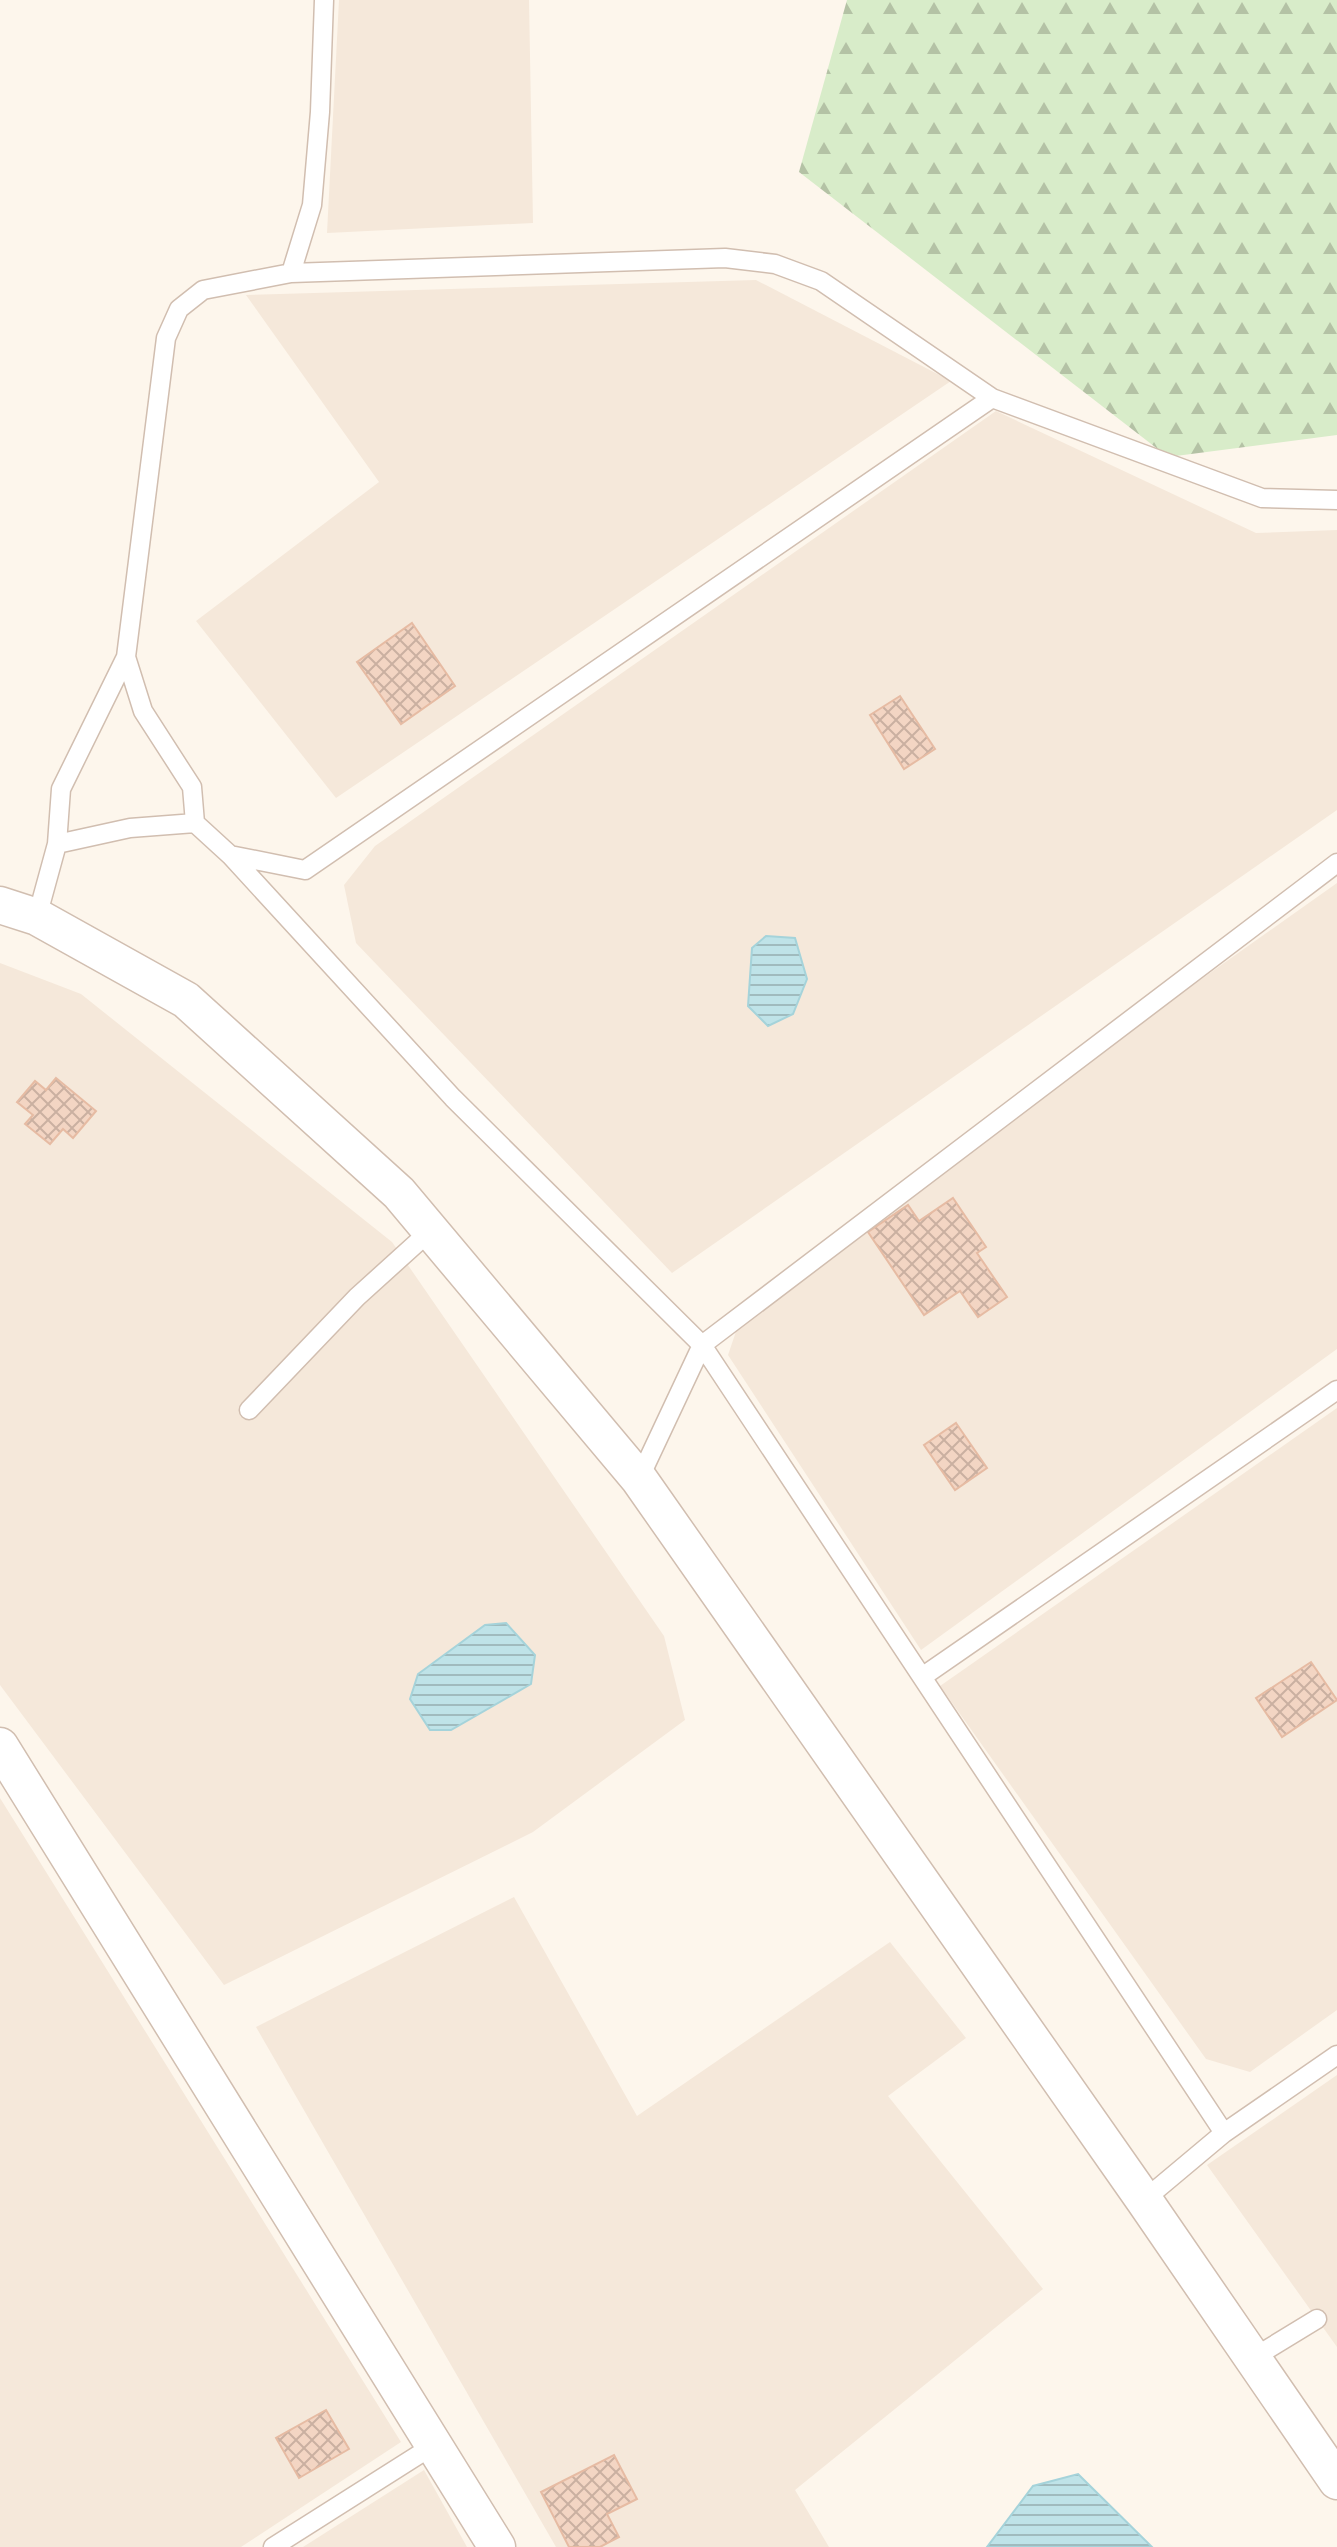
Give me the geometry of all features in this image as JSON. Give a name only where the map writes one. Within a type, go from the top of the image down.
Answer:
[{"type":"street","points":[[0,905],[37,917],[186,1000],[399,1193],[639,1479],[1337,2481]]},
{"type":"street","points":[[0,1746],[497,2547]]},
{"type":"lane","points":[[291,273],[312,205],[320,112],[324,0]]},
{"type":"lane","points":[[37,917],[57,844],[61,789],[126,657],[166,338],[179,309],[203,290],[291,273],[725,258],[775,264],[821,281],[992,398],[1262,498],[1337,500]]},
{"type":"lane","points":[[230,855],[305,870],[992,398]]},
{"type":"lane","points":[[126,657],[143,711],[192,787],[195,823],[230,855],[453,1098],[702,1345],[1224,2133]]},
{"type":"lane","points":[[57,844],[130,828],[195,823]]},
{"type":"lane","points":[[639,1479],[702,1345],[1337,863]]},
{"type":"lane","points":[[249,1410],[357,1297],[430,1231]]},
{"type":"lane","points":[[922,1677],[1337,1390]]},
{"type":"lane","points":[[1144,2200],[1224,2133],[1337,2055]]},
{"type":"lane","points":[[1253,2358],[1317,2319]]},
{"type":"lane","points":[[273,2547],[434,2445]]},
{"type":"shaded area","points":[[339,0],[529,0],[533,223],[327,233]]},
{"type":"shaded area","points":[[756,280],[951,381],[336,798],[196,621],[379,482],[246,295]]},
{"type":"shaded area","points":[[996,411],[1256,533],[1337,530],[1337,810],[672,1273],[356,943],[344,885],[375,846]]},
{"type":"shaded area","points":[[1337,883],[1337,1349],[921,1650],[728,1355],[746,1302]]},
{"type":"shaded area","points":[[0,963],[81,994],[392,1242],[664,1636],[685,1720],[533,1832],[224,1985],[0,1685]]},
{"type":"shaded area","points":[[1337,1408],[1337,2010],[1250,2072],[1206,2059],[940,1686]]},
{"type":"shaded area","points":[[0,1798],[401,2442],[241,2547],[0,2547]]},
{"type":"shaded area","points":[[514,1897],[637,2116],[890,1942],[966,2038],[888,2096],[1043,2289],[795,2490],[829,2547],[556,2547],[256,2027]]},
{"type":"shaded area","points":[[1337,2075],[1337,2347],[1207,2165]]},
{"type":"shaded area","points":[[424,2470],[467,2547],[303,2547]]},
{"type":"green space","points":[[847,0],[1337,0],[1337,435],[1168,457],[799,172]]},
{"type":"water","points":[[766,936],[795,938],[807,979],[793,1014],[768,1026],[748,1006],[752,948]]},
{"type":"water","points":[[506,1623],[535,1655],[531,1684],[451,1730],[430,1730],[410,1699],[418,1674],[485,1625]]},
{"type":"water","points":[[1078,2474],[1152,2547],[987,2547],[1033,2486]]},
{"type":"building","points":[[412,623],[455,686],[401,724],[357,662]]},
{"type":"building","points":[[900,696],[935,749],[904,769],[870,715]]},
{"type":"building","points":[[56,1078],[96,1111],[73,1138],[63,1129],[50,1144],[25,1124],[33,1115],[17,1102],[35,1081],[46,1090]]},
{"type":"building","points":[[953,1198],[986,1247],[977,1253],[1007,1297],[978,1317],[960,1291],[924,1315],[868,1232],[908,1205],[919,1221]]},
{"type":"building","points":[[956,1423],[987,1468],[955,1490],[924,1445]]},
{"type":"building","points":[[1311,1662],[1337,1700],[1282,1737],[1256,1698]]},
{"type":"building","points":[[326,2410],[349,2449],[299,2478],[276,2438]]},
{"type":"building","points":[[614,2455],[637,2499],[607,2514],[619,2537],[600,2547],[569,2547],[541,2492]]}]
